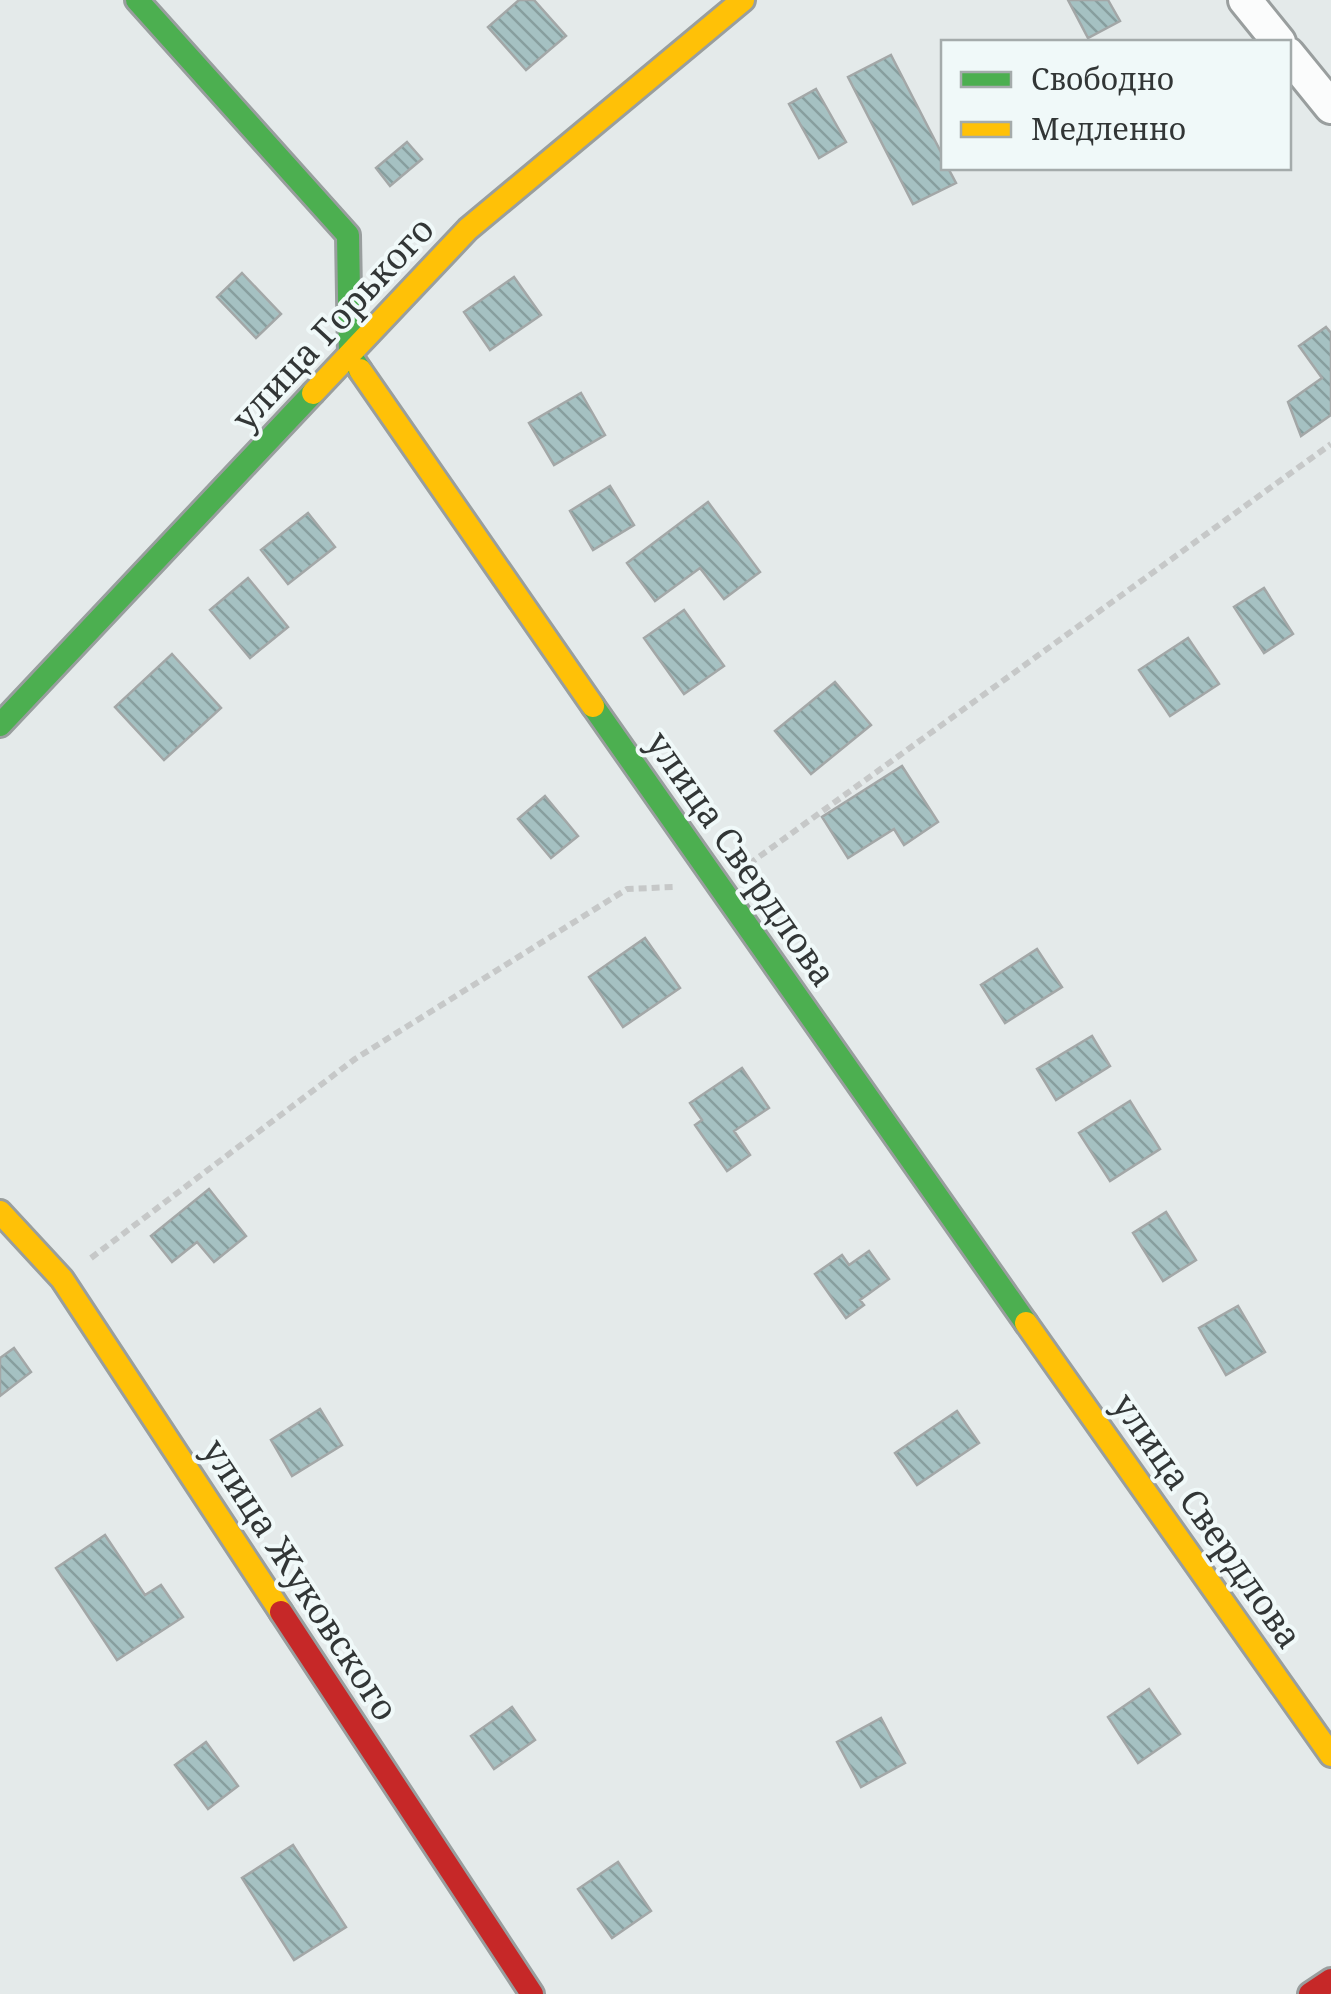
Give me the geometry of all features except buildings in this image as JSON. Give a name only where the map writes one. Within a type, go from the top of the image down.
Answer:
[{"type":"street","points":[[138,0],[348,236],[350,354]]},
{"type":"street","name":"улица Горького","points":[[0,724],[468,229],[743,0]]},
{"type":"street","points":[[1245,0],[1277,40]]},
{"type":"street","points":[[1291,58],[1331,106]]},
{"type":"street","name":"улица Свердлова","points":[[350,354],[718,886],[1331,1755]]},
{"type":"street","name":"улица Жуковского","points":[[0,1212],[62,1280],[532,1994]]},
{"type":"street","points":[[1310,1994],[1331,1980]]},
{"type":"traffic: fast","points":[[137,0],[348,235],[350,355],[360,370]]},
{"type":"traffic: fast","points":[[0,725],[313,393]]},
{"type":"traffic: fast","points":[[593,706],[1026,1323]]},
{"type":"traffic: slow","points":[[313,393],[468,229],[743,0]]},
{"type":"traffic: slow","points":[[360,370],[593,706]]},
{"type":"traffic: slow","points":[[0,1212],[62,1279],[281,1612]]},
{"type":"traffic: slow","points":[[1026,1323],[1331,1755]]},
{"type":"traffic: jam","points":[[281,1612],[532,1994]]},
{"type":"traffic: jam","points":[[1310,1994],[1331,1980]]}]
